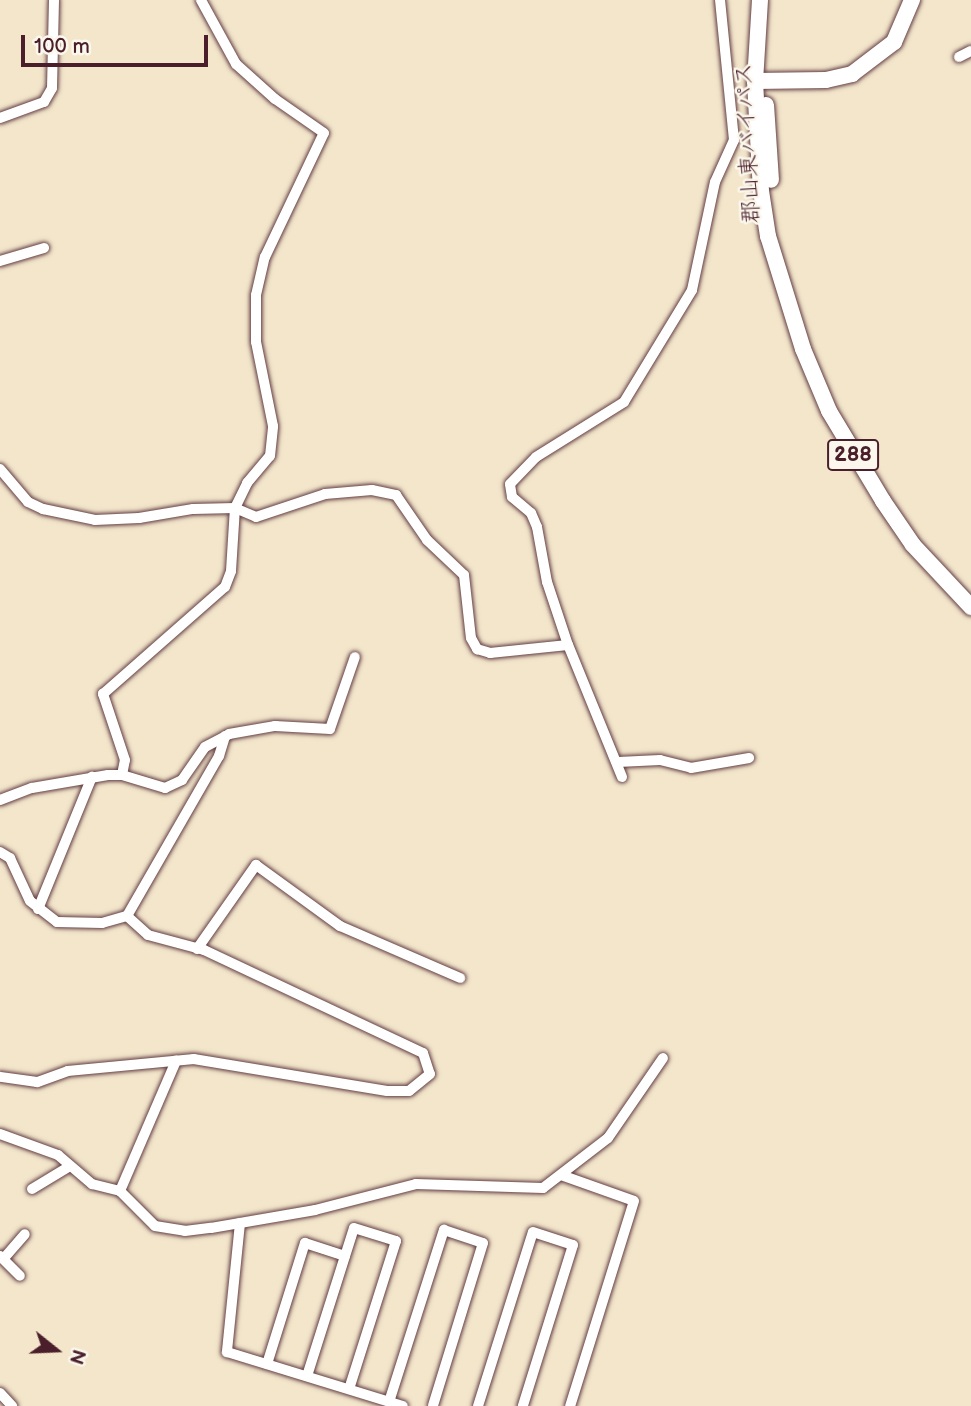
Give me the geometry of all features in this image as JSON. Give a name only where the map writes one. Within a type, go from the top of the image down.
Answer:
[{"type":"highway","name":"郡山東バイパス","points":[[760,0],[761,191],[780,284],[815,382],[854,457],[913,545],[969,605]]},
{"type":"highway","name":"郡山東バイパス","points":[[760,81],[769,0]]},
{"type":"highway","points":[[760,81],[826,80],[852,74],[894,41],[912,0]]},
{"type":"street","points":[[0,118],[44,102],[52,88],[54,0]]},
{"type":"street","points":[[122,775],[125,760],[103,694],[225,587],[231,571],[235,508],[247,483],[270,456],[274,437],[256,342],[259,283],[265,257],[324,133],[275,99],[236,64],[201,0]]},
{"type":"street","points":[[622,777],[568,645],[547,582],[537,527],[531,513],[512,497],[510,484],[536,457],[624,402],[692,290],[715,182],[734,140],[720,0]]},
{"type":"street","points":[[959,57],[971,51]]},
{"type":"street","points":[[0,261],[44,248]]},
{"type":"street","points":[[0,469],[28,502],[66,516],[95,520],[235,508],[256,517],[325,494],[372,490],[396,495],[427,540],[464,575],[471,638],[477,649],[490,653],[568,645]]},
{"type":"street","points":[[0,800],[32,788],[92,777],[122,775],[165,788],[182,779],[205,747],[225,736],[275,726],[330,729],[355,657]]},
{"type":"street","points":[[0,852],[10,858],[24,892],[38,909],[57,922],[102,923],[127,916],[219,756],[225,736]]},
{"type":"street","points":[[618,762],[660,761],[691,768],[749,758]]},
{"type":"street","points":[[38,909],[92,777]]},
{"type":"street","points":[[197,948],[256,865],[340,926],[460,978]]},
{"type":"street","points":[[0,1077],[37,1082],[68,1071],[176,1061],[226,1061],[387,1091],[409,1091],[430,1074],[423,1053],[197,948],[148,934],[127,916]]},
{"type":"street","points":[[0,1134],[58,1155],[92,1184],[120,1191],[137,1211],[163,1228],[185,1231],[315,1210],[416,1185],[491,1184],[535,1190],[561,1175],[608,1138],[663,1058]]},
{"type":"street","points":[[120,1191],[176,1061]]},
{"type":"street","points":[[32,1189],[70,1166]]},
{"type":"street","points":[[561,1175],[635,1201],[569,1406]]},
{"type":"street","points":[[240,1223],[227,1352],[403,1406]]},
{"type":"street","points":[[307,1376],[354,1228],[396,1241],[349,1389]]},
{"type":"street","points":[[389,1402],[444,1230],[483,1243],[433,1406]]},
{"type":"street","points":[[478,1406],[533,1232],[573,1245],[523,1406]]},
{"type":"street","points":[[20,1276],[2,1256],[25,1234]]},
{"type":"street","points":[[267,1364],[305,1243],[345,1256]]},
{"type":"street","points":[[0,1393],[12,1406]]}]
